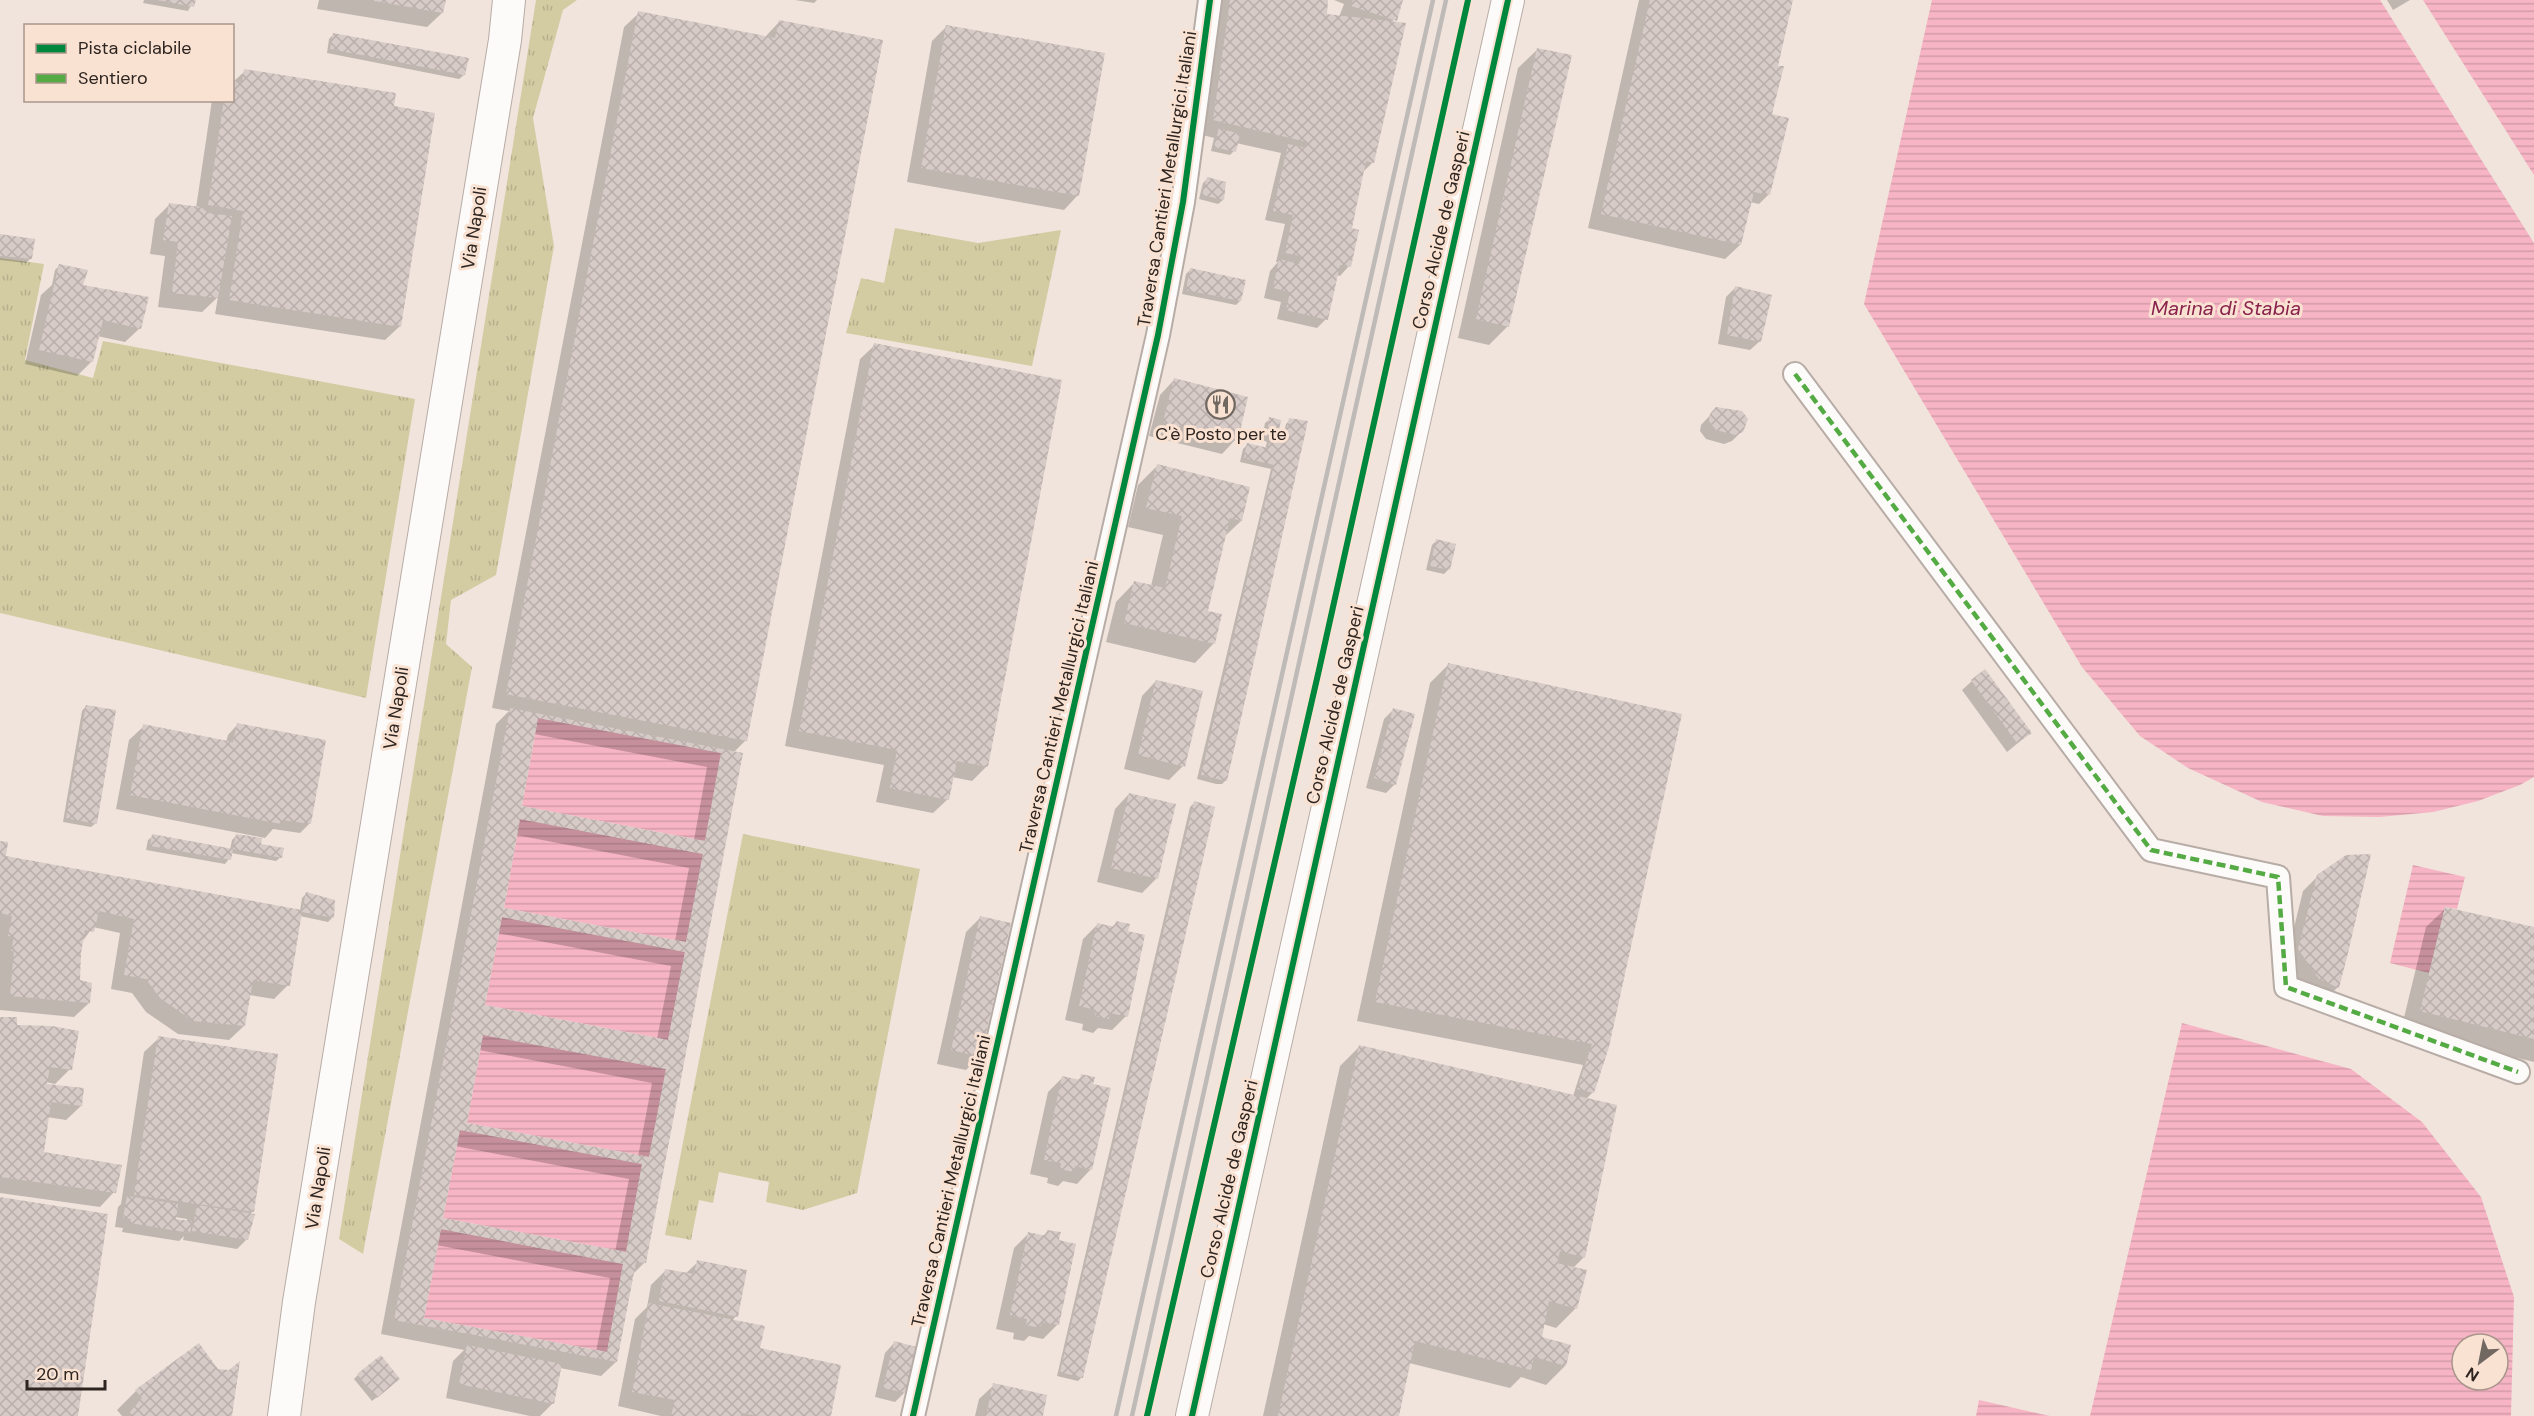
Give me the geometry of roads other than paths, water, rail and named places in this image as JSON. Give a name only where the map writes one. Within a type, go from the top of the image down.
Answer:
[{"type":"street","name":"Via Napoli","points":[[284,1416],[299,1302],[499,75],[509,0]]},
{"type":"street","name":"Traversa Cantieri Metallurgici Italiani","points":[[913,1416],[1158,335],[1183,202],[1210,0]]},
{"type":"street","name":"Corso Alcide de Gasperi","points":[[1192,1416],[1508,0]]},
{"type":"street","points":[[1795,374],[2151,850],[2278,877],[2286,987],[2518,1072]]},
{"type":"water","name":"Marina di Stabia","points":[[1932,0],[2534,0],[2534,777],[2520,785],[2478,801],[2433,812],[2379,817],[2323,816],[2262,802],[2188,768],[2140,736],[2082,667],[1864,304]]},
{"type":"water","points":[[538,718],[721,753],[705,841],[522,806]]},
{"type":"water","points":[[520,819],[703,854],[686,942],[504,908]]},
{"type":"water","points":[[2413,865],[2465,877],[2457,909],[2445,907],[2429,973],[2390,963]]},
{"type":"water","points":[[502,917],[685,952],[668,1040],[485,1005]]},
{"type":"water","points":[[2182,1023],[2351,1069],[2422,1122],[2481,1197],[2514,1297],[2511,1416],[2090,1416]]},
{"type":"water","points":[[483,1035],[666,1069],[649,1157],[467,1123]]},
{"type":"water","points":[[460,1130],[642,1164],[626,1252],[443,1218]]},
{"type":"water","points":[[441,1229],[623,1264],[607,1352],[424,1318]]},
{"type":"water","points":[[1979,1400],[2050,1416],[1976,1416]]},
{"type":"railway","points":[[1116,1416],[1433,0]]},
{"type":"railway","points":[[1132,1416],[1446,0]]},
{"type":"place","name":"C'è Posto per te","points":[[1221,405]]}]
